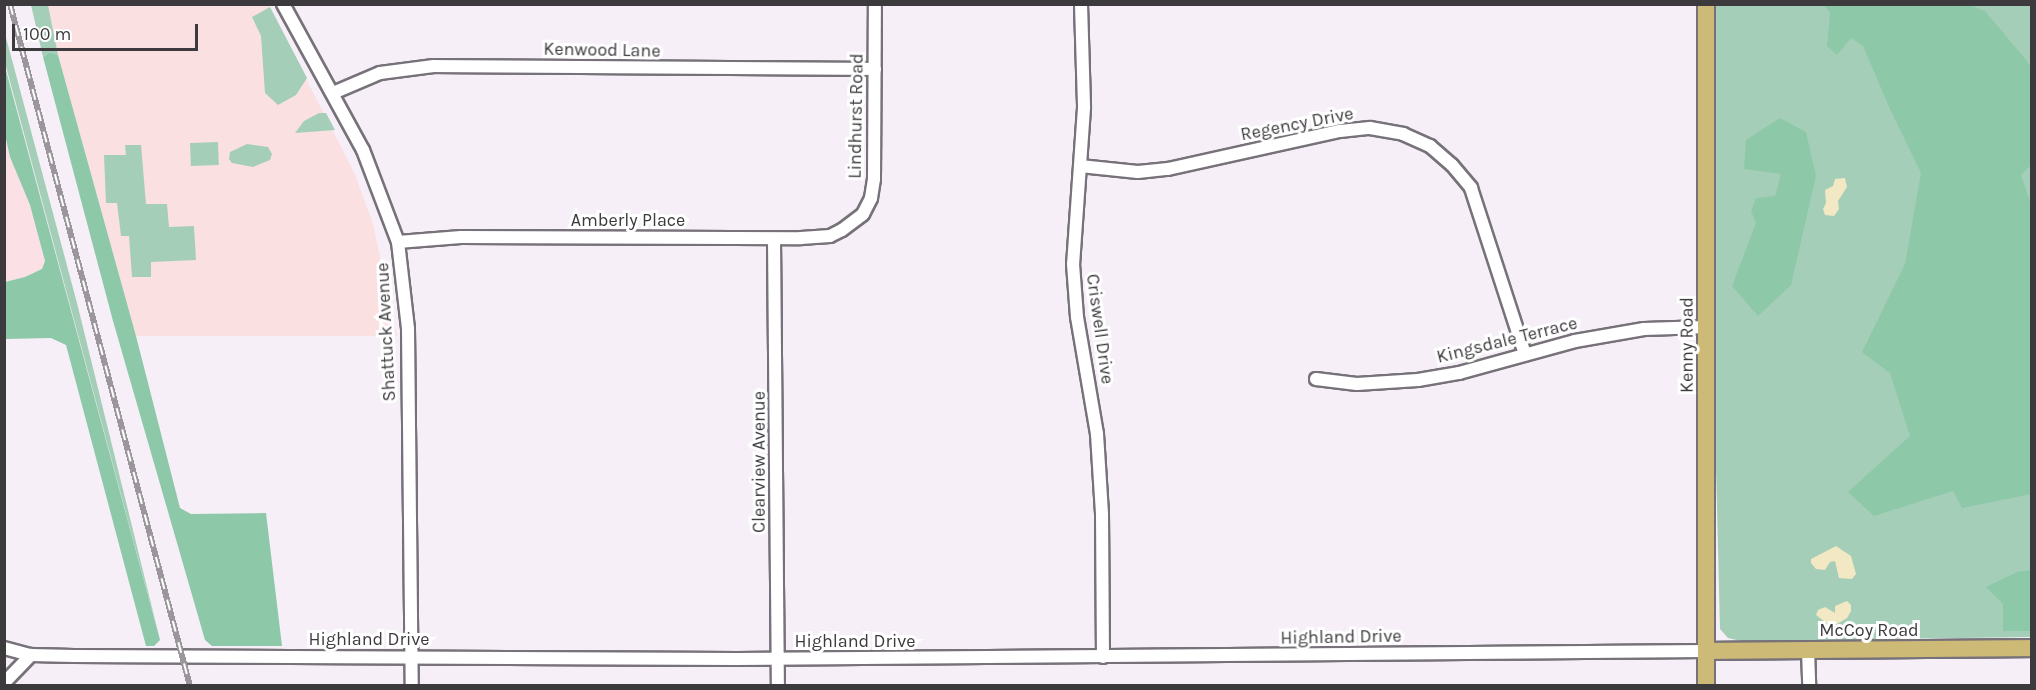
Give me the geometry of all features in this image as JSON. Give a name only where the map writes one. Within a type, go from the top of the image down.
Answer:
[{"type":"main road","name":"Kenny Road","points":[[1706,4],[1706,686]]},
{"type":"main road","name":"McCoy Road","points":[[1707,651],[2031,648]]},
{"type":"street","name":"Shattuck Avenue","points":[[283,4],[363,150],[398,242],[408,329],[412,686]]},
{"type":"street","name":"Lindhurst Road","points":[[855,222],[871,198],[874,179],[875,4]]},
{"type":"street","name":"Criswell Drive","points":[[1081,4],[1084,108],[1073,264],[1077,317],[1097,434],[1102,514],[1103,657]]},
{"type":"street","name":"Kenwood Lane","points":[[333,93],[380,73],[434,66],[875,69]]},
{"type":"street","name":"Regency Drive","points":[[1080,166],[1138,172],[1168,170],[1341,131],[1370,128],[1403,134],[1431,146],[1452,165],[1471,188],[1524,354]]},
{"type":"street","name":"Amberly Place","points":[[398,242],[461,237],[774,239],[830,236],[855,222]]},
{"type":"street","name":"Clearview Avenue","points":[[774,239],[778,686]]},
{"type":"street","name":"Kingsdale Terrace","points":[[1316,379],[1357,384],[1418,380],[1459,373],[1575,341],[1644,329],[1706,327]]},
{"type":"street","name":"Highland Drive","points":[[4,648],[31,655],[778,659],[1707,651]]},
{"type":"street","points":[[1808,650],[1809,686]]},
{"type":"street","points":[[4,683],[31,655]]},
{"type":"shaded area","points":[[48,5],[268,5],[354,172],[373,224],[397,336],[136,336],[58,55]]},
{"type":"shaded area","points":[[4,135],[10,157],[30,205],[45,261],[42,269],[25,277],[5,282]]},
{"type":"green space","points":[[31,5],[48,5],[58,55],[50,52],[43,57]]},
{"type":"green space","points":[[1716,5],[2031,5],[2031,637],[1741,641],[1728,638],[1720,629],[1716,467]]},
{"type":"green space","points":[[1824,5],[1969,5],[1985,11],[2031,66],[2031,165],[2021,175],[2032,207],[2031,494],[1962,508],[1953,491],[1874,516],[1848,492],[1910,436],[1890,373],[1862,352],[1905,264],[1921,173],[1863,46],[1851,38],[1837,55],[1827,46],[1830,13]]},
{"type":"green space","points":[[270,7],[307,78],[296,95],[278,105],[265,93],[261,36],[252,17]]},
{"type":"green space","points":[[4,30],[77,303],[160,640],[5,63]]},
{"type":"green space","points":[[50,52],[58,55],[136,336],[180,508],[191,514],[266,513],[282,646],[212,646],[205,640],[113,321],[43,57]]},
{"type":"green space","points":[[4,63],[160,640],[154,646],[146,646],[66,345],[51,338],[5,339],[5,282],[25,277],[42,269],[45,261],[30,205],[10,157],[5,135]]},
{"type":"green space","points":[[319,113],[326,113],[335,130],[295,133],[304,121]]},
{"type":"green space","points":[[1780,118],[1806,132],[1816,176],[1791,285],[1758,316],[1732,286],[1756,223],[1751,211],[1756,198],[1775,196],[1781,174],[1744,169],[1746,140]]},
{"type":"green space","points":[[218,142],[219,165],[191,166],[190,143]]},
{"type":"green space","points":[[247,144],[268,147],[272,154],[270,160],[253,167],[232,163],[229,159],[230,152]]},
{"type":"green space","points":[[125,145],[141,145],[146,204],[167,204],[169,227],[194,226],[196,260],[151,262],[151,277],[132,277],[129,236],[121,236],[117,203],[106,203],[104,155],[126,155]]},
{"type":"green space","points":[[2031,570],[2031,631],[2003,631],[2003,604],[1986,587],[2017,572]]},
{"type":"sand","points":[[1845,178],[1847,187],[1838,201],[1839,209],[1834,216],[1825,215],[1823,209],[1826,203],[1825,190],[1833,186],[1835,179]]},
{"type":"sand","points":[[1836,546],[1851,556],[1856,574],[1852,579],[1839,578],[1835,561],[1830,562],[1825,570],[1816,569],[1811,563],[1811,559]]},
{"type":"sand","points":[[1847,601],[1851,605],[1851,611],[1847,618],[1837,624],[1829,625],[1816,615],[1818,610],[1825,607],[1835,613],[1835,606]]},
{"type":"railway","points":[[10,4],[190,686]]}]
